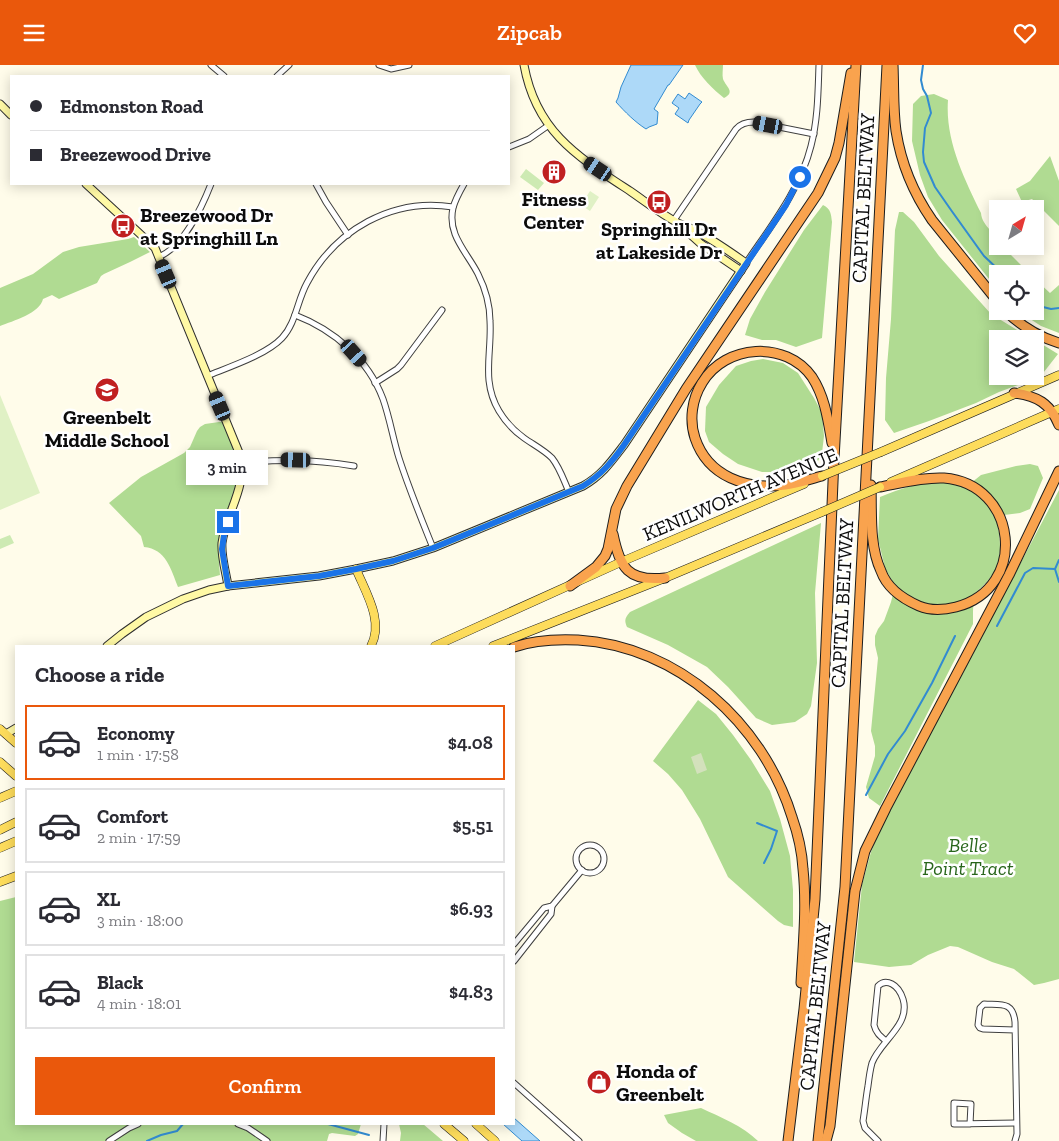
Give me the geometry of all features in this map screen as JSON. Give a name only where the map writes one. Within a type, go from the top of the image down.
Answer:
[{"type":"highway","points":[[570,586],[601,562],[608,549],[616,509],[620,499],[686,389],[807,209],[825,179],[835,158],[839,143],[852,65]]},
{"type":"highway","name":"CAPITAL BELTWAY","points":[[788,1141],[804,1009],[814,899],[834,459],[856,65]]},
{"type":"highway","name":"CAPITAL BELTWAY","points":[[818,1141],[845,887],[887,65]]},
{"type":"highway","points":[[893,65],[896,132],[910,180],[932,220],[989,291]]},
{"type":"highway","points":[[1016,320],[1046,339],[1059,343]]},
{"type":"highway","points":[[822,476],[786,485],[767,486],[750,484],[722,475],[704,456],[693,432],[693,406],[702,382],[719,364],[742,353],[769,351],[793,360],[812,377],[820,392],[826,411],[834,459]]},
{"type":"highway","points":[[1014,393],[1039,399],[1056,411],[1059,425]]},
{"type":"highway","points":[[868,428],[873,536],[877,560],[888,584],[909,602],[936,610],[964,605],[984,593],[999,575],[1004,563],[1006,550],[1002,520],[986,497],[971,485],[943,478],[880,487]]},
{"type":"highway","points":[[826,1141],[830,1126],[855,891],[865,851],[890,799],[1009,575],[1059,471]]},
{"type":"highway","points":[[612,527],[621,562],[627,570],[642,579],[665,579]]},
{"type":"highway","points":[[515,647],[552,640],[590,641],[609,644],[646,655],[680,672],[716,699],[740,724],[760,749],[783,791],[798,839],[803,867],[803,933],[796,1080]]},
{"type":"main road","name":"KENILWORTH AVENUE","points":[[437,645],[621,562],[1059,375]]},
{"type":"main road","points":[[496,645],[665,579],[1056,411]]},
{"type":"main road","points":[[356,569],[376,621],[371,645]]},
{"type":"main road","points":[[0,729],[15,742]]},
{"type":"main road","points":[[0,762],[15,775]]},
{"type":"main road","points":[[0,798],[15,791]]},
{"type":"main road","points":[[0,830],[15,822]]},
{"type":"main road","points":[[0,848],[15,841]]},
{"type":"main road","points":[[0,882],[15,876]]},
{"type":"main road","points":[[445,1125],[464,1141]]},
{"type":"main road","points":[[477,1125],[495,1141]]},
{"type":"street","points":[[211,65],[223,75]]},
{"type":"street","points":[[278,75],[289,65]]},
{"type":"street","points":[[379,65],[391,69],[409,65]]},
{"type":"street","points":[[524,65],[533,96],[549,125],[565,144],[580,157],[676,221],[706,236],[746,263]]},
{"type":"street","points":[[108,645],[132,626],[160,609],[208,590],[319,576],[393,561],[433,548],[570,492],[595,478],[610,465],[624,445],[786,205],[808,158],[814,134],[820,65]]},
{"type":"street","points":[[0,104],[10,114]]},
{"type":"street","points":[[676,221],[741,124],[754,122],[814,134]]},
{"type":"street","points":[[510,147],[529,139],[549,125]]},
{"type":"street","points":[[87,185],[155,248],[236,443],[242,463],[242,475],[222,543],[228,586]]},
{"type":"street","points":[[158,257],[171,250],[186,232],[202,205],[211,185]]},
{"type":"street","points":[[317,185],[348,235]]},
{"type":"street","points":[[464,185],[453,207],[452,223],[459,245],[480,277],[489,307],[490,329],[487,370],[495,403],[516,433],[552,458],[570,492]]},
{"type":"street","points":[[207,375],[254,357],[276,344],[286,334],[311,276],[323,259],[348,235],[373,219],[399,209],[430,205],[453,207]]},
{"type":"street","points":[[676,221],[701,244],[740,271]]},
{"type":"street","points":[[375,383],[401,365],[442,310]]},
{"type":"street","points":[[295,315],[319,326],[341,341],[362,362],[375,383],[383,398],[399,459],[433,548]]},
{"type":"street","points":[[242,463],[300,460],[354,466]]},
{"type":"street","points":[[6,735],[15,729]]},
{"type":"street","points":[[586,845],[598,848],[604,857],[603,864],[600,868],[591,872],[582,870],[576,859],[579,851],[586,845]]},
{"type":"street","points":[[515,960],[551,914],[552,906],[582,870]]},
{"type":"street","points":[[515,943],[544,908],[552,906]]},
{"type":"street","points":[[878,1141],[865,1128],[863,1121],[871,1067],[878,1053],[902,1020],[905,1009],[900,991],[886,982],[878,986],[874,1025],[878,1034],[886,1041]]},
{"type":"street","points":[[1015,1141],[1017,1134],[1016,1030],[1014,1014],[1006,1006],[984,1004],[981,1006],[978,1025],[980,1028],[1016,1030]]},
{"type":"street","points":[[515,1084],[579,1141]]},
{"type":"street","points":[[970,1124],[971,1104],[954,1103],[954,1124],[970,1124],[1016,1123]]},
{"type":"street","points":[[110,1141],[136,1125]]},
{"type":"street","points":[[240,1125],[267,1141]]},
{"type":"street","points":[[384,1125],[384,1141]]},
{"type":"green space","points":[[695,65],[723,65],[723,79],[730,91],[728,96],[724,98],[712,87]]},
{"type":"green space","points":[[934,94],[948,100],[950,130],[957,158],[982,218],[989,229],[989,255],[1011,255],[1021,265],[989,265],[989,279],[942,220],[928,197],[920,175],[912,141],[913,104],[921,96]]},
{"type":"green space","points":[[1050,156],[1059,181],[1059,226],[1044,211],[1044,200],[1021,200],[1016,189],[1030,181]]},
{"type":"green space","points":[[526,169],[544,183],[538,190],[520,177]]},
{"type":"green space","points":[[590,191],[599,197],[590,211],[581,205]]},
{"type":"green space","points":[[823,205],[829,210],[832,222],[822,338],[796,347],[776,340],[762,340],[745,335],[750,319],[765,292],[804,230]]},
{"type":"green space","points":[[899,212],[903,212],[914,222],[939,256],[989,312],[989,320],[1001,320],[1017,330],[989,330],[989,385],[1018,385],[976,403],[894,433],[885,420],[895,230]]},
{"type":"green space","points":[[134,237],[150,252],[104,274],[97,283],[59,299],[52,295],[43,299],[41,304],[32,312],[0,326],[0,288],[33,274],[63,252],[79,247]]},
{"type":"green space","points":[[1059,285],[1059,333],[1032,320],[1044,320],[1044,287],[1050,293]]},
{"type":"green space","points":[[1044,345],[1058,354],[1044,372]]},
{"type":"green space","points":[[763,359],[783,363],[798,373],[822,413],[824,436],[822,453],[817,463],[810,469],[801,472],[762,472],[738,464],[709,442],[705,431],[706,407],[719,385],[736,366]]},
{"type":"green space","points":[[0,395],[40,493],[0,510]]},
{"type":"green space","points":[[226,421],[242,463],[224,535],[223,555],[219,563],[220,575],[178,587],[170,567],[163,556],[144,547],[141,536],[109,503],[141,477],[184,453],[190,447],[200,427],[205,424]]},
{"type":"green space","points":[[1030,464],[1038,466],[1043,478],[1030,509],[1020,513],[996,516],[1000,550],[996,568],[991,577],[974,594],[973,624],[880,806],[869,798],[866,787],[875,756],[875,746],[871,731],[878,658],[875,636],[884,621],[895,586],[885,568],[878,539],[880,497],[924,483],[942,482],[966,487],[981,475]]},
{"type":"green space","name":"Belle Point Tract","points":[[1059,490],[1059,979],[1034,985],[1014,969],[992,962],[958,947],[950,946],[928,955],[911,965],[889,967],[854,962],[862,885],[871,852],[879,832]]},
{"type":"green space","points":[[821,523],[815,593],[817,663],[811,706],[807,714],[795,722],[772,725],[756,718],[707,667],[668,645],[627,627],[626,619],[630,612]]},
{"type":"green space","points":[[10,535],[14,543],[0,549],[0,539]]},
{"type":"green space","points":[[698,700],[716,714],[733,735],[770,791],[790,856],[793,890],[793,927],[778,921],[728,877],[700,819],[682,790],[653,761]]},
{"type":"green space","points":[[701,753],[707,770],[697,774],[691,757]]},
{"type":"green space","points":[[15,897],[15,1125],[361,1125],[358,1134],[355,1136],[332,1133],[329,1134],[327,1141],[0,1141],[0,901]]},
{"type":"green space","points":[[701,1108],[738,1126],[758,1141],[696,1141],[668,1123],[664,1115]]},
{"type":"green space","points":[[399,1125],[424,1125],[443,1141],[400,1141]]},
{"type":"water","points":[[631,65],[683,65],[668,85],[654,109],[658,112],[657,124],[646,129],[630,117],[616,102]]},
{"type":"water","points":[[689,93],[702,102],[688,123],[675,114],[679,108],[672,103],[678,94],[685,99]]},
{"type":"water","points":[[515,1119],[540,1141],[522,1141],[504,1125],[515,1125]]},
{"type":"waterway","points":[[923,65],[921,80],[931,113],[925,128],[924,162],[935,187],[984,256],[994,265]]},
{"type":"waterway","points":[[1044,307],[1059,308]]},
{"type":"waterway","points":[[1059,560],[1055,569],[1059,582]]},
{"type":"waterway","points":[[997,626],[1025,573],[1033,568],[1055,569]]},
{"type":"waterway","points":[[866,795],[888,754],[905,731],[932,683],[955,636]]},
{"type":"waterway","points":[[757,823],[777,831],[764,863]]},
{"type":"waterway","points":[[147,1141],[177,1131],[182,1125]]},
{"type":"waterway","points":[[332,1125],[369,1135]]},
{"type":"place","name":"Fitness Center","points":[[554,172]]},
{"type":"place","name":"Springhill Dr at Lakeside Dr","points":[[659,202]]},
{"type":"place","name":"Breezewood Dr at Springhill Ln","points":[[123,226]]},
{"type":"place","name":"Greenbelt Middle School","points":[[107,390]]},
{"type":"place","name":"Honda of Greenbelt","points":[[599,1082]]},
{"type":"route","points":[[228,522],[222,549],[228,586],[319,576],[393,561],[433,548],[583,486],[610,465],[786,205],[800,177]]}]
